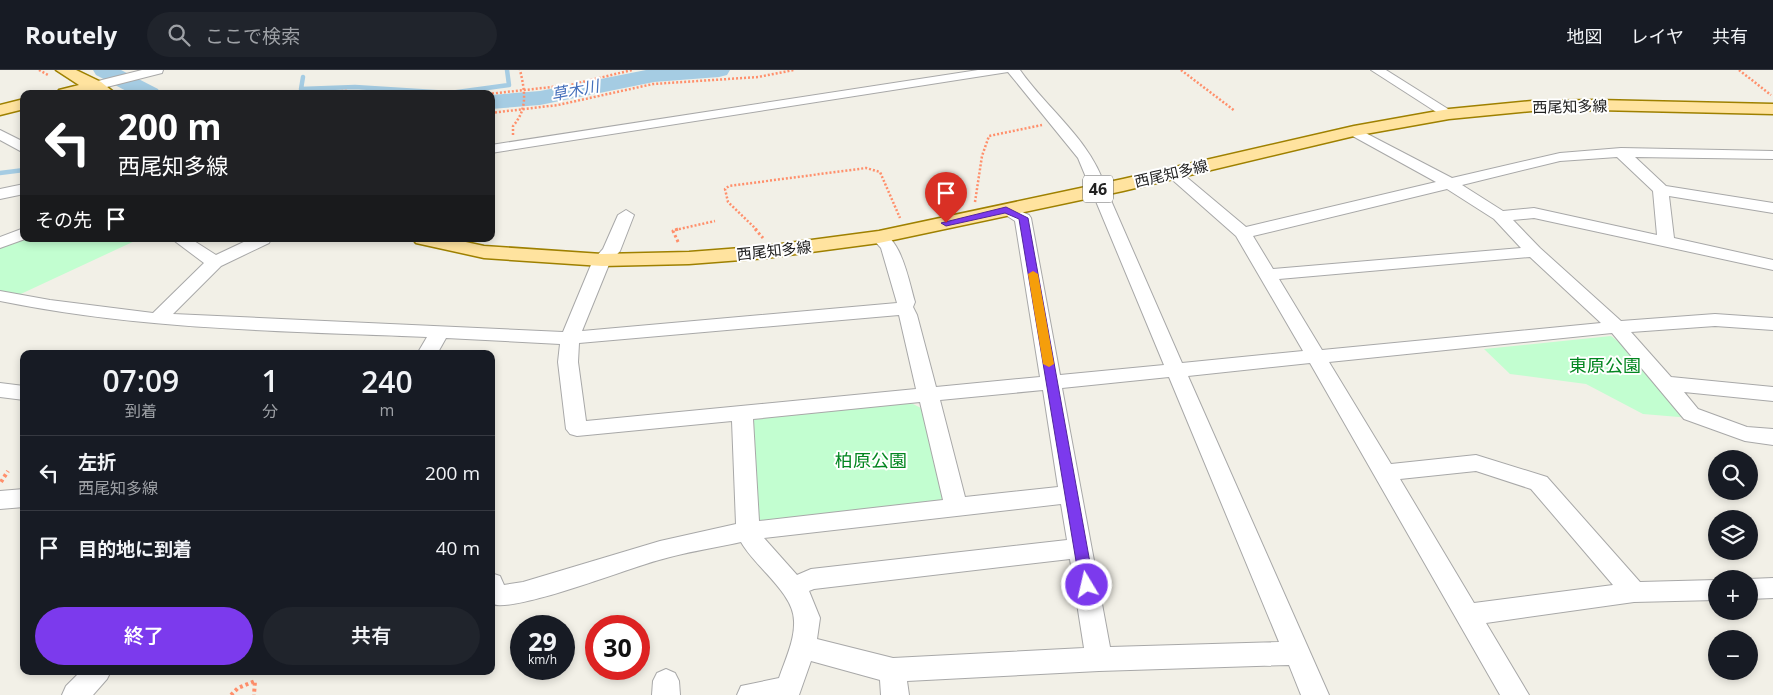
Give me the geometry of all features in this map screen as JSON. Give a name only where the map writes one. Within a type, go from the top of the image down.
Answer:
[{"type":"main road","points":[[64,70],[106,88]]},
{"type":"main road","points":[[93,90],[106,88]]},
{"type":"main road","points":[[0,110],[20,105]]},
{"type":"main road","name":"西尾知多線","points":[[437,242],[484,252],[602,260],[681,258],[766,252],[879,237],[1173,173],[1354,130],[1449,114],[1532,106],[1773,109]]},
{"type":"street","points":[[106,88],[133,76],[158,70]]},
{"type":"street","points":[[495,148],[1003,70]]},
{"type":"street","points":[[1377,70],[1449,114]]},
{"type":"street","points":[[1016,76],[1073,140],[1096,179],[1098,189],[1315,695]]},
{"type":"street","points":[[1354,130],[1447,182],[1500,216],[1534,252],[1617,327],[1691,414],[1745,434],[1773,437]]},
{"type":"street","points":[[0,134],[12,145]]},
{"type":"street","points":[[1243,233],[1447,182],[1560,157],[1621,152],[1773,155]]},
{"type":"street","points":[[1621,152],[1661,190],[1773,208]]},
{"type":"street","points":[[1173,173],[1243,233],[1313,356],[1515,695]]},
{"type":"street","points":[[0,194],[20,190]]},
{"type":"street","points":[[1661,190],[1666,241]]},
{"type":"street","points":[[1006,210],[1023,218],[1099,659]]},
{"type":"street","points":[[1500,216],[1534,213],[1773,265]]},
{"type":"street","points":[[626,215],[611,251],[602,260],[570,338],[568,362],[577,429],[927,394],[1052,384],[1313,356],[1617,327],[1715,320],[1773,324]]},
{"type":"street","points":[[0,243],[20,235]]},
{"type":"street","points":[[879,237],[889,246],[906,302],[903,309]]},
{"type":"street","points":[[185,242],[215,262]]},
{"type":"street","points":[[157,320],[215,262],[257,242]]},
{"type":"street","points":[[1266,275],[1534,252]]},
{"type":"street","points":[[3,300],[157,320],[570,338],[889,307],[903,309],[908,315],[956,507]]},
{"type":"street","points":[[429,350],[440,332]]},
{"type":"street","points":[[1665,383],[1773,394]]},
{"type":"street","points":[[0,390],[20,392]]},
{"type":"street","points":[[742,412],[748,531],[752,542],[762,556],[802,601],[807,618],[802,649],[788,692],[751,695]]},
{"type":"street","points":[[1384,473],[1476,463],[1539,483],[1634,592]]},
{"type":"street","points":[[495,592],[497,596],[523,592],[631,558],[748,531],[1071,494]]},
{"type":"street","points":[[0,500],[20,498]]},
{"type":"street","points":[[792,588],[811,579],[1081,548]]},
{"type":"street","points":[[1466,615],[1634,592],[1708,590]]},
{"type":"street","points":[[802,649],[820,651],[894,683],[1099,659],[1297,653]]},
{"type":"street","points":[[76,695],[94,675]]},
{"type":"path","points":[[514,145],[513,126],[522,116],[524,110],[524,90],[520,70]]},
{"type":"path","points":[[495,93],[570,85],[632,70]]},
{"type":"path","points":[[495,113],[524,110],[605,96],[653,84],[758,77],[794,70]]},
{"type":"path","points":[[1181,70],[1235,111]]},
{"type":"path","points":[[1739,70],[1773,97]]},
{"type":"path","points":[[983,215],[974,201],[982,156],[990,136],[1057,122]]},
{"type":"path","points":[[766,252],[763,238],[756,228],[726,203],[725,189],[729,186],[866,168],[880,172],[901,222],[908,231]]},
{"type":"path","points":[[681,258],[683,250],[674,231],[683,227],[715,221]]},
{"type":"path","points":[[0,484],[8,472]]},
{"type":"path","points":[[231,695],[238,688],[255,681],[254,695]]},
{"type":"green space","points":[[20,240],[20,242],[133,242],[10,299],[0,296],[0,247]]},
{"type":"green space","name":"東原公園","points":[[1611,336],[1677,387],[1703,419],[1643,414],[1586,384],[1510,374],[1484,349]]},
{"type":"green space","name":"柏原公園","points":[[905,400],[925,410],[956,507],[754,524],[748,420]]},
{"type":"waterway","name":"草木川","points":[[104,70],[142,90]]},
{"type":"waterway","points":[[472,90],[509,85],[507,70]]},
{"type":"waterway","name":"草木川","points":[[495,102],[540,98],[654,75],[719,70]]},
{"type":"waterway","points":[[303,77],[301,89],[355,87],[402,90]]},
{"type":"waterway","points":[[0,173],[20,170]]},
{"type":"slow traffic","points":[[1033,274],[1049,364]]},
{"type":"route","points":[[946,223],[1006,210],[1023,218],[1087,585]]}]
